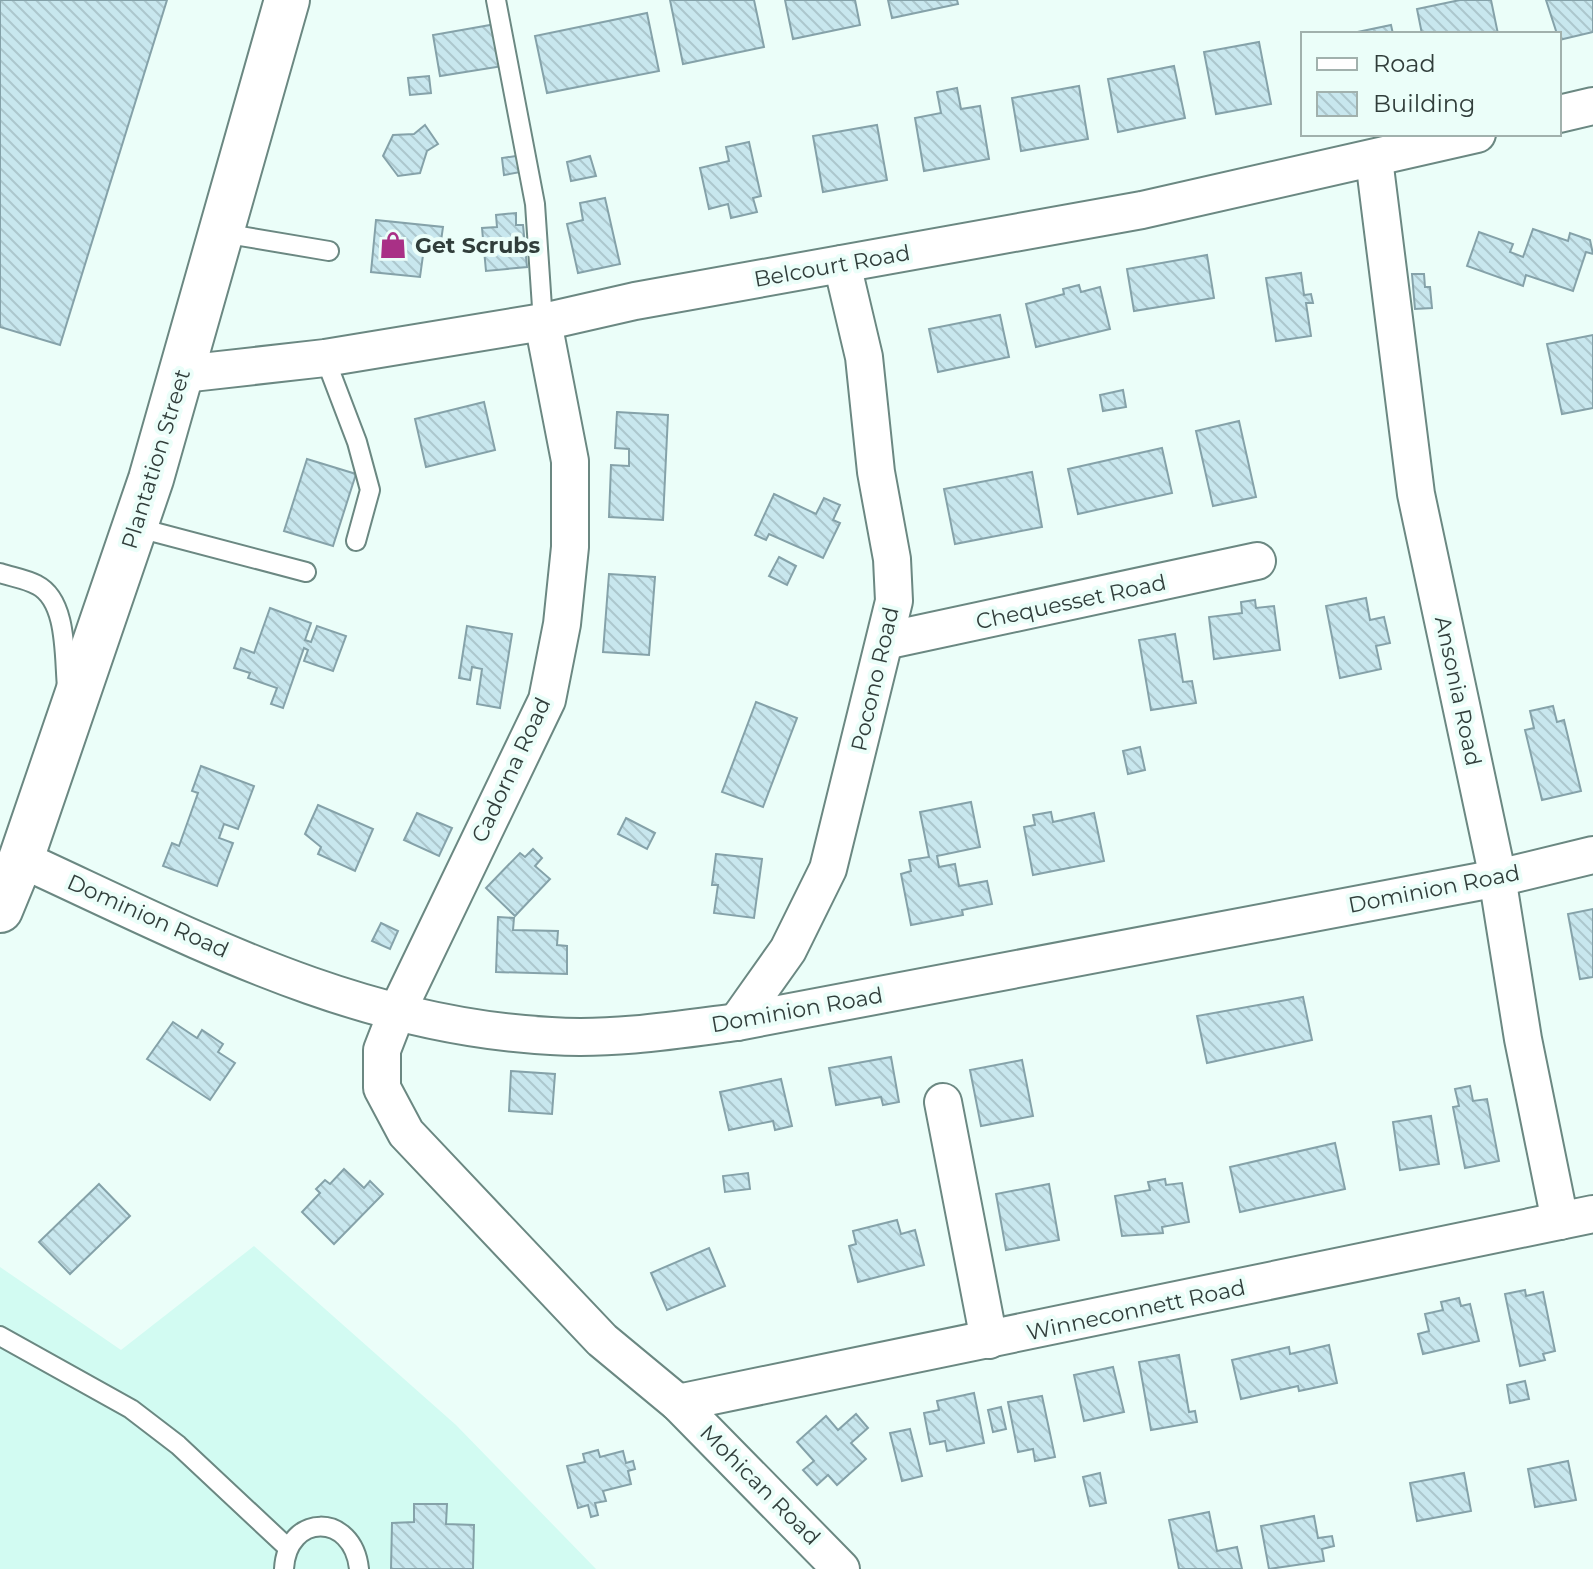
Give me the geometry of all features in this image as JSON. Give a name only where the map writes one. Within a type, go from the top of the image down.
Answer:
[{"type":"main road","name":"Plantation Street","points":[[0,910],[21,859],[135,527],[183,374],[288,0]]},
{"type":"street","points":[[1561,114],[1593,106]]},
{"type":"street","name":"Belcourt Road","points":[[183,374],[325,358],[543,322],[635,301],[1142,210],[1469,136]]},
{"type":"street","name":"Ansonia Road","points":[[1374,159],[1416,494],[1498,878],[1523,1039],[1576,1217]]},
{"type":"street","name":"Pocono Road","points":[[737,1022],[788,950],[828,869],[894,601],[892,559],[876,472],[864,357],[842,264]]},
{"type":"street","name":"Cadorna Road","points":[[543,322],[570,461],[570,547],[562,624],[547,700],[396,1014],[382,1050],[382,1088],[406,1133],[602,1340],[678,1403]]},
{"type":"street","name":"Chequesset Road","points":[[885,641],[1257,561]]},
{"type":"street","name":"Dominion Road","points":[[21,859],[296,982],[396,1014],[551,1036],[628,1035],[737,1022],[1498,878],[1593,855]]},
{"type":"street","points":[[943,1102],[989,1340]]},
{"type":"street","name":"Winneconnett Road","points":[[678,1403],[1576,1217]]},
{"type":"street","name":"Mohican Road","points":[[678,1403],[841,1569]]},
{"type":"lane","points":[[496,0],[535,204],[543,322]]},
{"type":"lane","points":[[222,233],[329,251]]},
{"type":"lane","points":[[325,358],[357,442],[370,490],[356,541]]},
{"type":"lane","points":[[135,527],[306,572]]},
{"type":"lane","points":[[0,573],[39,586],[52,599],[61,625],[70,717]]},
{"type":"lane","points":[[0,1336],[131,1409],[178,1445],[287,1547]]},
{"type":"lane","points":[[284,1569],[287,1547],[303,1531],[327,1527],[349,1538],[356,1548],[359,1569]]},
{"type":"shaded area","points":[[254,1246],[456,1425],[596,1569],[0,1569],[0,1267],[121,1350]]},
{"type":"building","points":[[0,0],[167,0],[60,345],[0,327]]},
{"type":"building","points":[[670,0],[754,0],[764,47],[683,64]]},
{"type":"building","points":[[785,0],[855,0],[860,25],[793,39]]},
{"type":"building","points":[[888,0],[957,0],[958,4],[892,18]]},
{"type":"building","points":[[1460,0],[1491,0],[1498,32],[1422,32],[1417,9]]},
{"type":"building","points":[[1546,0],[1593,0],[1593,32],[1561,40],[1561,32],[1556,32]]},
{"type":"building","points":[[647,13],[659,71],[547,93],[535,36]]},
{"type":"building","points":[[496,24],[503,66],[440,76],[433,35]]},
{"type":"building","points":[[1391,25],[1393,32],[1358,32]]},
{"type":"building","points":[[1259,42],[1271,104],[1216,114],[1204,52]]},
{"type":"building","points":[[1174,66],[1185,118],[1118,132],[1108,79]]},
{"type":"building","points":[[429,76],[431,93],[410,95],[408,78]]},
{"type":"building","points":[[1079,86],[1088,139],[1021,151],[1012,98]]},
{"type":"building","points":[[957,88],[961,109],[980,106],[989,159],[924,171],[915,118],[941,113],[937,92]]},
{"type":"building","points":[[425,125],[438,144],[427,151],[420,173],[398,176],[383,156],[393,135],[414,134]]},
{"type":"building","points":[[877,125],[887,180],[823,192],[813,136]]},
{"type":"building","points":[[749,142],[761,196],[753,198],[757,212],[731,218],[728,204],[709,209],[700,168],[729,161],[726,147]]},
{"type":"building","points":[[523,155],[526,171],[504,175],[502,158]]},
{"type":"building","points":[[590,156],[596,176],[571,181],[567,162]]},
{"type":"building","points":[[605,198],[620,264],[578,273],[567,224],[583,220],[580,203]]},
{"type":"building","points":[[516,213],[516,225],[523,225],[527,267],[486,271],[482,228],[497,227],[496,215]]},
{"type":"building","points":[[376,220],[443,227],[441,241],[434,240],[433,249],[424,248],[420,277],[371,272]]},
{"type":"building","points":[[1533,229],[1568,241],[1570,233],[1590,240],[1593,254],[1586,252],[1573,291],[1526,275],[1523,286],[1467,266],[1479,232],[1513,244],[1510,252],[1523,257]]},
{"type":"building","points":[[1207,255],[1214,298],[1134,311],[1127,269]]},
{"type":"building","points":[[1301,273],[1304,295],[1311,294],[1313,303],[1306,303],[1311,336],[1276,341],[1266,278]]},
{"type":"building","points":[[1412,274],[1424,274],[1425,287],[1430,287],[1432,308],[1415,309]]},
{"type":"building","points":[[1079,285],[1081,292],[1100,287],[1110,329],[1036,347],[1026,304],[1064,294],[1063,289]]},
{"type":"building","points":[[1000,315],[1009,357],[938,372],[929,329]]},
{"type":"building","points":[[1593,335],[1593,408],[1562,414],[1547,344]]},
{"type":"building","points":[[1123,390],[1126,407],[1103,411],[1100,395]]},
{"type":"building","points":[[484,402],[495,450],[426,467],[415,419]]},
{"type":"building","points":[[617,412],[668,415],[663,520],[609,517],[611,465],[629,466],[629,449],[615,448]]},
{"type":"building","points":[[1239,421],[1256,497],[1213,506],[1196,431]]},
{"type":"building","points":[[1162,448],[1172,493],[1078,514],[1068,469]]},
{"type":"building","points":[[307,459],[356,474],[333,546],[284,531]]},
{"type":"building","points":[[1032,472],[1042,527],[955,544],[944,489]]},
{"type":"building","points":[[774,494],[816,514],[824,498],[840,505],[833,520],[840,523],[823,558],[769,534],[766,540],[755,535]]},
{"type":"building","points":[[779,557],[796,566],[787,585],[769,576]]},
{"type":"building","points":[[609,574],[655,577],[649,655],[603,652]]},
{"type":"building","points":[[1366,598],[1370,620],[1384,617],[1390,643],[1376,646],[1381,669],[1340,678],[1326,606]]},
{"type":"building","points":[[1255,600],[1256,608],[1274,606],[1280,650],[1214,659],[1209,617],[1242,613],[1241,602]]},
{"type":"building","points":[[270,608],[311,623],[305,640],[311,642],[317,626],[346,636],[333,671],[304,661],[308,650],[304,648],[283,708],[271,704],[277,688],[248,678],[250,673],[234,668],[241,648],[254,653]]},
{"type":"building","points":[[467,626],[512,634],[500,708],[477,704],[482,669],[472,667],[470,680],[459,678]]},
{"type":"building","points":[[1175,634],[1183,682],[1192,681],[1196,703],[1151,710],[1139,640]]},
{"type":"building","points":[[756,702],[797,718],[763,807],[722,792]]},
{"type":"building","points":[[1553,706],[1557,722],[1564,720],[1581,791],[1542,800],[1525,730],[1534,728],[1530,711]]},
{"type":"building","points":[[1140,747],[1145,770],[1128,774],[1123,751]]},
{"type":"building","points":[[201,766],[254,786],[238,829],[224,824],[219,838],[233,843],[217,886],[163,866],[172,843],[179,846],[198,793],[192,791]]},
{"type":"building","points":[[971,802],[980,847],[937,856],[939,867],[955,864],[959,886],[987,881],[992,904],[962,910],[963,915],[911,925],[901,874],[911,871],[909,860],[929,857],[920,812]]},
{"type":"building","points":[[318,805],[373,829],[355,871],[318,854],[321,847],[305,834]]},
{"type":"building","points":[[1051,812],[1053,822],[1094,813],[1104,861],[1033,875],[1024,827],[1035,825],[1033,815]]},
{"type":"building","points":[[417,813],[452,828],[439,856],[404,840]]},
{"type":"building","points":[[626,818],[655,833],[647,849],[618,834]]},
{"type":"building","points":[[533,849],[542,858],[535,866],[550,879],[515,916],[486,888],[520,853],[525,857]]},
{"type":"building","points":[[716,854],[762,859],[754,918],[714,913],[718,885],[712,885]]},
{"type":"building","points":[[1593,909],[1593,977],[1580,979],[1568,914]]},
{"type":"building","points":[[498,917],[514,918],[513,930],[558,931],[557,945],[567,946],[567,974],[496,972]]},
{"type":"building","points":[[381,923],[398,931],[390,949],[372,941]]},
{"type":"building","points":[[1303,997],[1312,1040],[1207,1063],[1197,1016]]},
{"type":"building","points":[[173,1022],[197,1038],[202,1030],[223,1044],[218,1052],[235,1063],[210,1100],[147,1059]]},
{"type":"building","points":[[891,1057],[899,1102],[883,1105],[881,1097],[836,1105],[829,1068]]},
{"type":"building","points":[[1022,1060],[1033,1116],[981,1126],[970,1070]]},
{"type":"building","points":[[511,1071],[555,1074],[552,1114],[509,1111]]},
{"type":"building","points":[[781,1079],[792,1126],[775,1130],[773,1121],[729,1130],[720,1092]]},
{"type":"building","points":[[1470,1086],[1473,1101],[1487,1099],[1499,1161],[1465,1168],[1453,1107],[1459,1106],[1455,1089]]},
{"type":"building","points":[[1431,1116],[1439,1164],[1400,1170],[1393,1122]]},
{"type":"building","points":[[1335,1143],[1345,1189],[1240,1212],[1230,1167]]},
{"type":"building","points":[[344,1169],[364,1188],[370,1181],[383,1194],[334,1244],[302,1212],[320,1193],[316,1189],[325,1180],[330,1184]]},
{"type":"building","points":[[748,1173],[750,1189],[725,1192],[723,1176]]},
{"type":"building","points":[[1165,1179],[1166,1185],[1182,1183],[1189,1222],[1162,1227],[1163,1233],[1122,1236],[1115,1196],[1150,1190],[1148,1182]]},
{"type":"building","points":[[99,1184],[130,1216],[70,1274],[39,1242]]},
{"type":"building","points":[[1049,1184],[1059,1240],[1006,1250],[996,1194]]},
{"type":"building","points":[[897,1220],[901,1234],[915,1230],[924,1265],[858,1282],[849,1246],[856,1244],[853,1231]]},
{"type":"building","points":[[709,1248],[725,1286],[667,1310],[651,1273]]},
{"type":"building","points":[[1525,1290],[1526,1296],[1543,1292],[1555,1351],[1543,1354],[1545,1360],[1520,1366],[1505,1294]]},
{"type":"building","points":[[1459,1298],[1461,1306],[1470,1304],[1479,1341],[1423,1354],[1418,1334],[1429,1331],[1425,1314],[1443,1310],[1441,1302]]},
{"type":"building","points":[[1329,1345],[1337,1383],[1299,1391],[1298,1386],[1241,1399],[1232,1360],[1289,1347],[1290,1354]]},
{"type":"building","points":[[1179,1355],[1189,1412],[1195,1411],[1197,1422],[1151,1430],[1139,1362]]},
{"type":"building","points":[[1113,1367],[1124,1412],[1084,1421],[1074,1375]]},
{"type":"building","points":[[1525,1381],[1529,1399],[1510,1403],[1507,1385]]},
{"type":"building","points":[[974,1393],[984,1443],[947,1451],[945,1441],[930,1444],[924,1413],[939,1410],[937,1401]]},
{"type":"building","points":[[1042,1396],[1055,1457],[1035,1461],[1033,1449],[1018,1452],[1008,1402]]},
{"type":"building","points":[[1001,1407],[1006,1429],[993,1432],[988,1410]]},
{"type":"building","points":[[856,1414],[868,1428],[851,1443],[866,1459],[837,1485],[828,1475],[817,1485],[803,1470],[814,1461],[797,1442],[826,1416],[838,1430]]},
{"type":"building","points":[[910,1429],[922,1476],[902,1481],[890,1433]]},
{"type":"building","points":[[598,1450],[600,1457],[623,1451],[626,1463],[633,1461],[635,1469],[628,1471],[631,1484],[603,1491],[606,1501],[595,1503],[598,1515],[591,1517],[588,1505],[578,1508],[567,1466],[585,1462],[583,1454]]},
{"type":"building","points":[[1568,1461],[1576,1500],[1535,1507],[1528,1469]]},
{"type":"building","points":[[1100,1473],[1106,1503],[1090,1506],[1083,1477]]},
{"type":"building","points":[[1464,1473],[1471,1511],[1417,1521],[1410,1483]]},
{"type":"building","points":[[414,1504],[447,1504],[446,1524],[474,1525],[473,1569],[391,1569],[392,1523],[414,1522]]},
{"type":"building","points":[[1209,1512],[1217,1551],[1237,1547],[1242,1569],[1179,1569],[1169,1520]]},
{"type":"building","points":[[1314,1516],[1318,1538],[1332,1536],[1334,1546],[1322,1549],[1324,1561],[1269,1569],[1261,1526]]},
{"type":"place","name":"Get Scrubs","points":[[393,245]]}]
